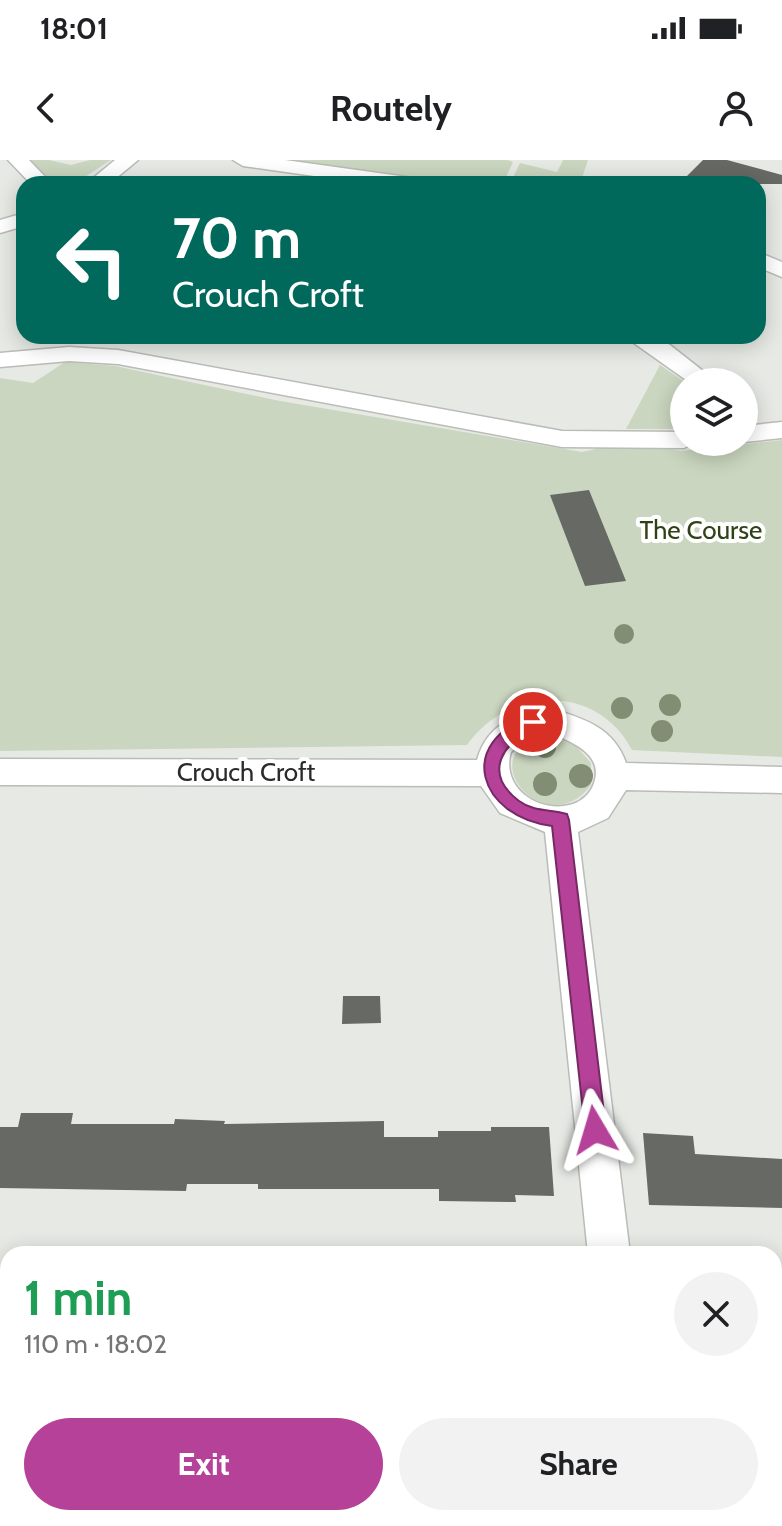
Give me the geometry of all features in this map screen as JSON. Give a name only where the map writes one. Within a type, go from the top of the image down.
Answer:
[{"type":"street","points":[[18,160],[34,176]]},
{"type":"street","points":[[107,176],[128,160]]},
{"type":"street","points":[[243,160],[357,176]]},
{"type":"street","points":[[651,344],[686,368]]},
{"type":"street","points":[[0,360],[69,354],[118,357],[562,439],[670,440]]},
{"type":"street","points":[[553,721],[592,735],[605,749],[614,776],[610,793],[598,807],[582,817],[560,820],[531,816],[512,806],[499,791],[492,773],[493,756],[501,741],[515,729],[533,722],[553,721]]},
{"type":"street","name":"Crouch Croft","points":[[0,772],[492,773]]},
{"type":"street","points":[[614,776],[782,780]]},
{"type":"street","points":[[560,820],[608,1246]]},
{"type":"green space","points":[[25,160],[49,160],[71,165],[90,160],[111,160],[86,176],[43,176]]},
{"type":"green space","points":[[286,160],[513,162],[507,176],[370,176],[292,165]]},
{"type":"green space","points":[[563,160],[588,160],[583,176],[514,176],[520,163],[557,172]]},
{"type":"green space","name":"The Course","points":[[65,362],[115,366],[280,401],[582,452],[632,441],[670,449],[670,456],[758,456],[758,443],[782,440],[782,757],[632,750],[617,728],[597,713],[575,703],[552,700],[528,703],[506,711],[485,726],[467,745],[0,751],[0,378],[33,383]]},
{"type":"green space","points":[[660,365],[670,372],[670,429],[626,429]]},
{"type":"green space","points":[[551,737],[575,745],[591,763],[591,785],[572,801],[553,805],[535,799],[521,788],[513,772],[514,757],[526,744]]},
{"type":"building","points":[[703,160],[727,160],[782,175],[782,184],[766,184],[766,176],[687,176]]},
{"type":"building","points":[[589,490],[626,581],[585,586],[550,495]]},
{"type":"building","points":[[343,996],[380,996],[381,1023],[342,1024]]},
{"type":"building","points":[[21,1113],[73,1113],[71,1124],[174,1124],[175,1119],[225,1121],[224,1124],[384,1121],[384,1137],[438,1137],[438,1131],[491,1131],[491,1127],[549,1127],[554,1196],[515,1195],[516,1202],[439,1201],[439,1189],[258,1189],[258,1184],[187,1184],[186,1191],[0,1188],[0,1127],[18,1127]]},
{"type":"building","points":[[643,1133],[693,1136],[695,1154],[782,1159],[782,1208],[649,1205]]},
{"type":"route","points":[[533,722],[515,729],[501,741],[493,756],[492,773],[499,791],[512,806],[531,816],[560,820],[595,1130]]}]
